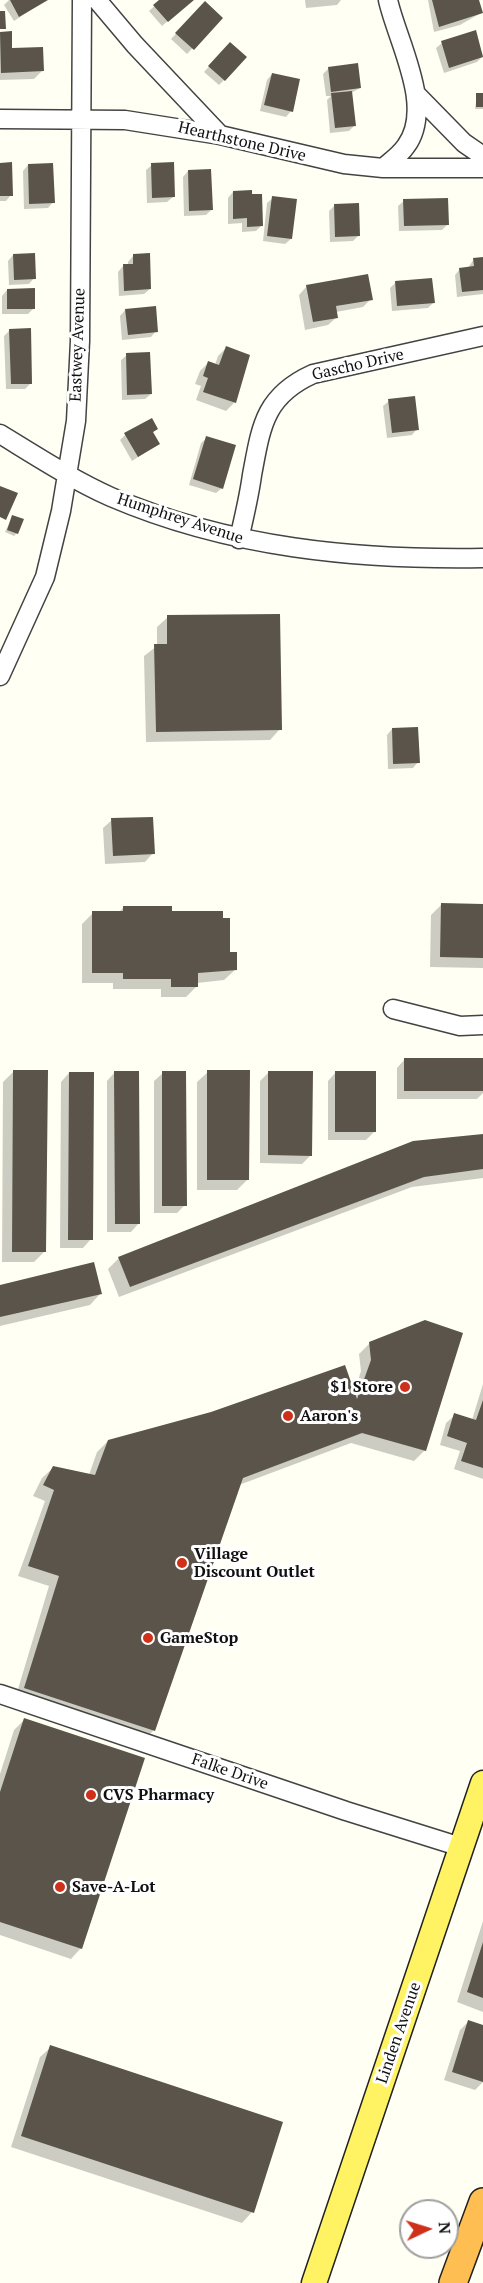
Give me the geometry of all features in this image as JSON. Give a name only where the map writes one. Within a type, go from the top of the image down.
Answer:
[{"type":"highway","points":[[453,2283],[483,2202]]},
{"type":"main road","name":"Linden Avenue","points":[[314,2283],[483,1783]]},
{"type":"street","name":"Eastwey Avenue","points":[[0,676],[45,577],[68,475],[76,421],[80,341],[82,0]]},
{"type":"street","points":[[97,0],[135,45],[220,135]]},
{"type":"street","points":[[383,168],[408,144],[415,120],[417,95],[388,0]]},
{"type":"street","points":[[417,95],[464,143],[483,156]]},
{"type":"street","name":"Hearthstone Drive","points":[[0,118],[80,118],[172,126],[220,135],[316,159],[383,168],[483,168]]},
{"type":"street","name":"Gascho Drive","points":[[239,539],[262,424],[279,395],[297,381],[313,374],[483,336]]},
{"type":"street","name":"Humphrey Avenue","points":[[0,434],[68,475],[111,497],[207,531],[239,539],[344,555],[483,558]]},
{"type":"street","points":[[393,1009],[460,1026],[483,1025]]},
{"type":"street","name":"Falke Drive","points":[[0,1694],[346,1811],[461,1847]]},
{"type":"building","points":[[10,0],[48,0],[19,17]]},
{"type":"building","points":[[159,0],[194,0],[168,22],[153,5]]},
{"type":"building","points":[[432,0],[479,0],[483,13],[439,27]]},
{"type":"building","points":[[205,1],[223,18],[194,50],[175,33]]},
{"type":"building","points":[[0,11],[5,11],[6,29],[0,29]]},
{"type":"building","points":[[476,30],[483,57],[449,68],[441,41]]},
{"type":"building","points":[[12,31],[12,48],[43,47],[44,71],[1,73],[0,32]]},
{"type":"building","points":[[230,42],[247,57],[225,81],[208,66]]},
{"type":"building","points":[[358,63],[361,88],[331,92],[328,67]]},
{"type":"building","points":[[272,73],[300,79],[293,112],[264,105]]},
{"type":"building","points":[[352,91],[356,126],[335,128],[331,93]]},
{"type":"building","points":[[476,93],[483,93],[483,107],[476,107]]},
{"type":"building","points":[[12,162],[13,196],[0,196],[0,163]]},
{"type":"building","points":[[174,162],[175,197],[152,198],[151,163]]},
{"type":"building","points":[[53,163],[55,203],[29,204],[28,164]]},
{"type":"building","points":[[211,169],[213,210],[189,211],[188,170]]},
{"type":"building","points":[[252,190],[252,194],[262,194],[263,226],[247,227],[247,218],[233,219],[233,191]]},
{"type":"building","points":[[272,196],[297,199],[292,239],[267,236]]},
{"type":"building","points":[[448,198],[449,225],[404,226],[403,199]]},
{"type":"building","points":[[359,203],[360,236],[335,237],[334,204]]},
{"type":"building","points":[[35,253],[36,279],[14,280],[13,254]]},
{"type":"building","points":[[150,253],[151,289],[124,291],[123,264],[133,264],[133,254]]},
{"type":"building","points":[[483,257],[483,290],[462,292],[459,268],[474,266],[473,258]]},
{"type":"building","points":[[368,274],[373,300],[336,306],[338,318],[313,322],[306,285]]},
{"type":"building","points":[[432,278],[435,303],[397,306],[395,281]]},
{"type":"building","points":[[35,288],[35,309],[7,309],[7,289]]},
{"type":"building","points":[[156,306],[158,332],[128,335],[125,309]]},
{"type":"building","points":[[31,328],[32,384],[11,384],[9,329]]},
{"type":"building","points":[[226,346],[250,355],[236,403],[203,392],[208,378],[203,376],[208,361],[219,365]]},
{"type":"building","points":[[150,352],[152,394],[127,395],[126,353]]},
{"type":"building","points":[[415,396],[419,430],[392,433],[388,399]]},
{"type":"building","points":[[152,418],[158,429],[153,432],[160,444],[138,457],[124,433]]},
{"type":"building","points":[[206,436],[236,445],[223,489],[193,479]]},
{"type":"building","points":[[0,486],[18,493],[6,520],[0,517]]},
{"type":"building","points":[[12,515],[24,519],[18,534],[7,530]]},
{"type":"building","points":[[280,614],[282,730],[156,732],[154,644],[167,644],[167,615]]},
{"type":"building","points":[[418,727],[420,763],[393,764],[392,728]]},
{"type":"building","points":[[153,817],[155,854],[113,856],[111,818]]},
{"type":"building","points":[[441,903],[483,904],[483,958],[440,957]]},
{"type":"building","points":[[123,906],[172,906],[172,911],[223,911],[223,918],[230,918],[230,952],[237,952],[237,970],[198,973],[198,987],[171,987],[171,979],[123,979],[123,973],[92,973],[92,911],[123,911]]},
{"type":"building","points":[[404,1058],[483,1058],[483,1091],[404,1091]]},
{"type":"building","points":[[13,1070],[48,1070],[46,1252],[12,1252]]},
{"type":"building","points":[[207,1070],[250,1070],[249,1180],[207,1180]]},
{"type":"building","points":[[114,1071],[139,1071],[140,1224],[115,1224]]},
{"type":"building","points":[[162,1071],[186,1071],[187,1206],[162,1206]]},
{"type":"building","points":[[268,1071],[313,1071],[312,1156],[268,1155]]},
{"type":"building","points":[[335,1071],[376,1071],[376,1132],[335,1132]]},
{"type":"building","points":[[69,1072],[94,1072],[93,1240],[68,1240]]},
{"type":"building","points":[[483,1134],[483,1169],[424,1177],[130,1287],[118,1257],[413,1141]]},
{"type":"building","points":[[94,1262],[102,1294],[0,1317],[0,1285]]},
{"type":"building","points":[[425,1320],[463,1333],[426,1451],[362,1433],[243,1478],[155,1731],[24,1688],[59,1576],[28,1566],[54,1490],[43,1485],[53,1466],[95,1475],[108,1440],[211,1412],[345,1365],[357,1399],[371,1360],[369,1342]]},
{"type":"building","points":[[483,1400],[483,1468],[461,1461],[467,1443],[447,1436],[454,1413],[476,1420]]},
{"type":"building","points":[[24,1718],[145,1758],[82,1949],[0,1922],[0,1792]]},
{"type":"building","points":[[483,1942],[483,1998],[467,1992]]},
{"type":"building","points":[[468,2020],[483,2025],[483,2082],[452,2072]]},
{"type":"building","points":[[50,2045],[283,2122],[254,2213],[21,2136]]},
{"type":"place","name":"$1 Store","points":[[405,1387]]},
{"type":"place","name":"Aaron's","points":[[288,1416]]},
{"type":"place","name":"Village Discount Outlet","points":[[182,1563]]},
{"type":"place","name":"GameStop","points":[[148,1638]]},
{"type":"place","name":"CVS Pharmacy","points":[[91,1795]]},
{"type":"place","name":"Save-A-Lot","points":[[60,1887]]}]
